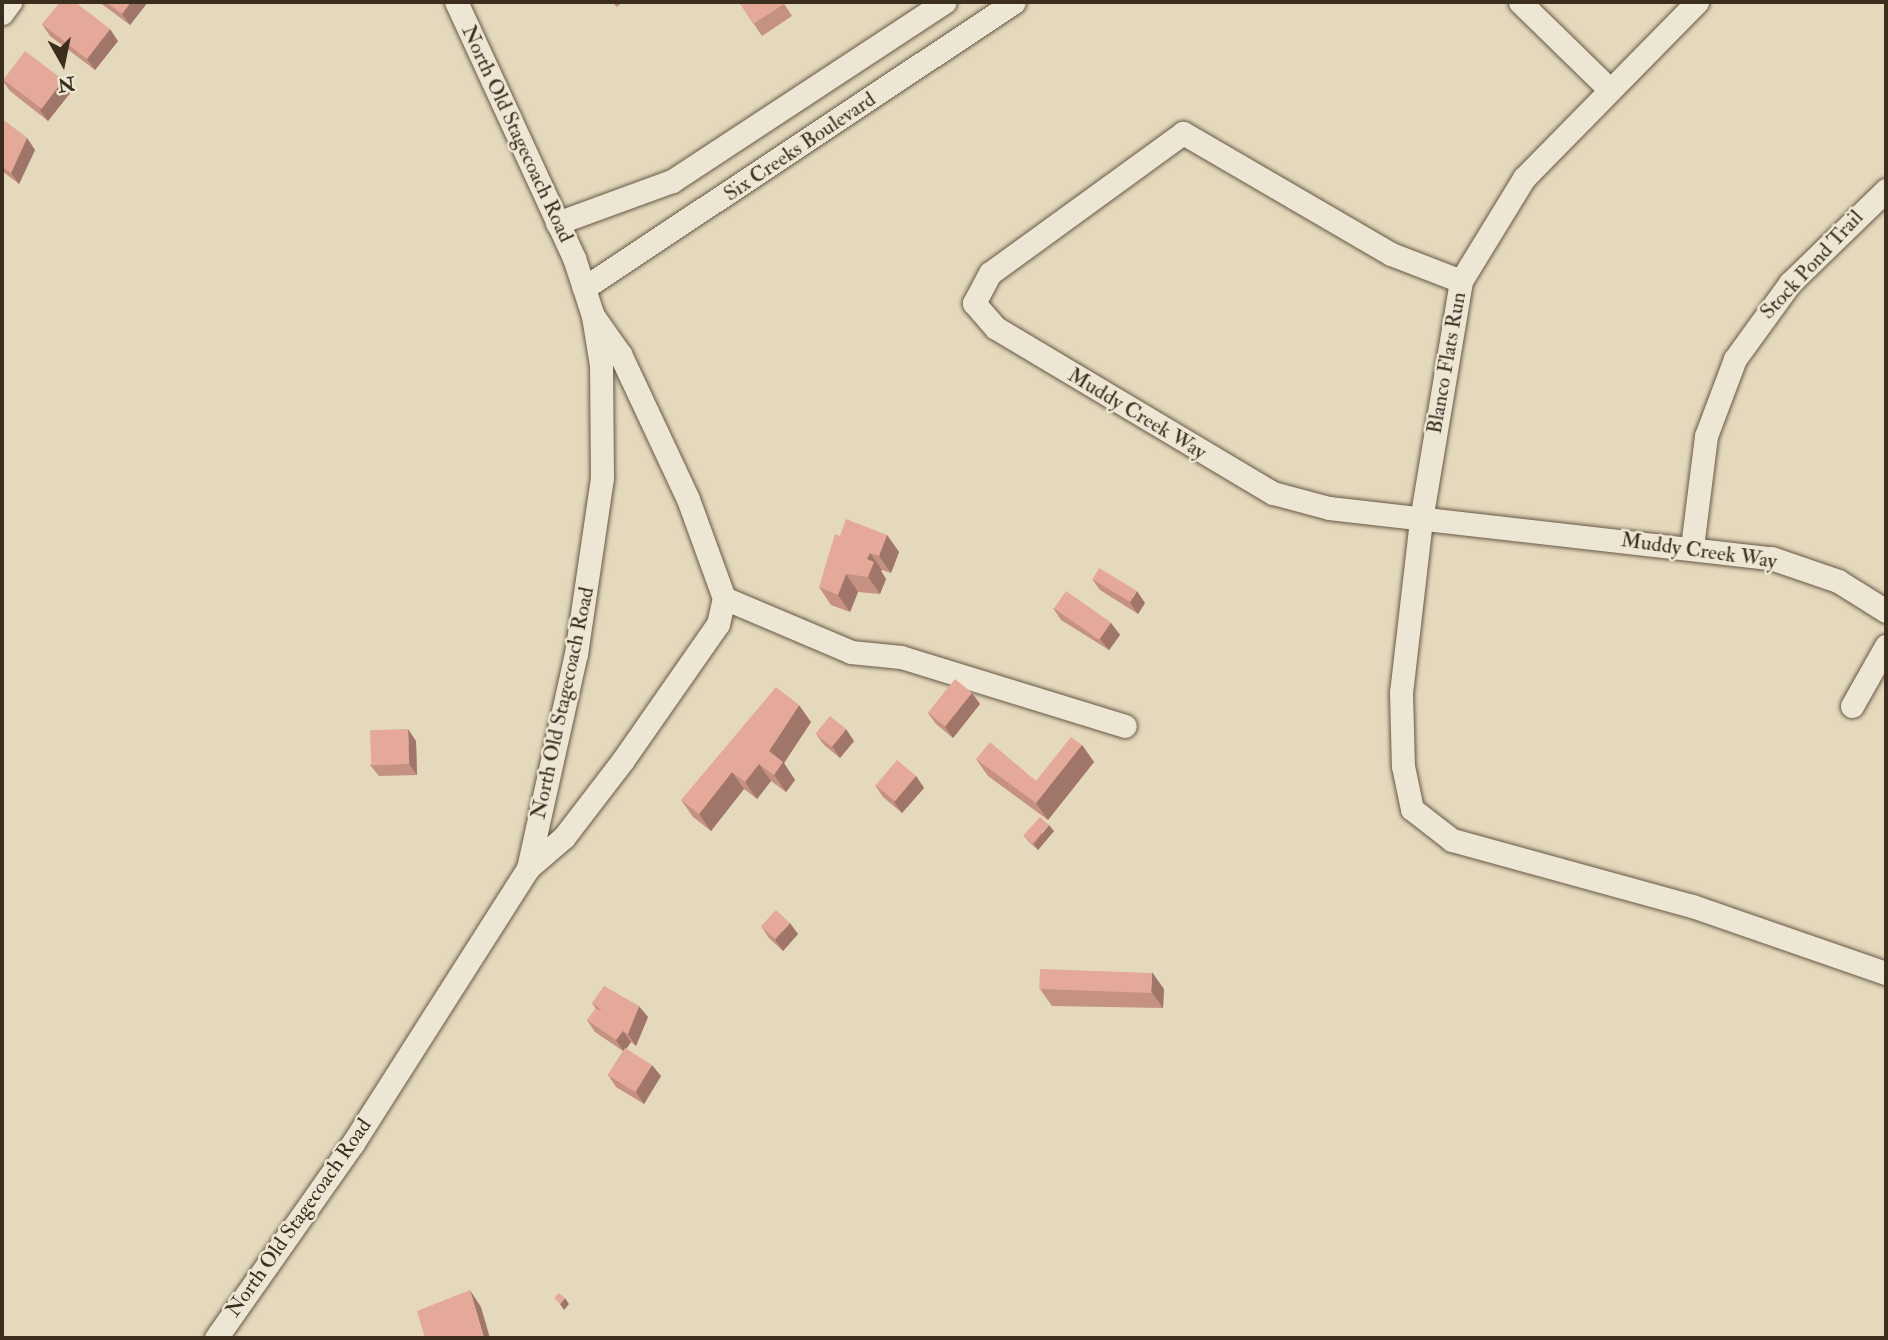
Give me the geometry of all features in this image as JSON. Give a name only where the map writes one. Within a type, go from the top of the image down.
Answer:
[{"type":"street","points":[[2,13],[10,2]]},
{"type":"street","name":"North Old Stagecoach Road","points":[[216,1338],[353,1143],[528,868],[595,542],[602,478],[601,365],[593,316],[557,223],[456,2]]},
{"type":"street","name":"Six Creeks Boulevard","points":[[557,223],[672,181],[944,2]]},
{"type":"street","name":"Six Creeks Boulevard","points":[[584,288],[1014,2]]},
{"type":"street","points":[[1520,2],[1607,87]]},
{"type":"street","name":"Blanco Flats Run","points":[[1697,2],[1607,87],[1524,178],[1461,281],[1420,520],[1399,728],[1412,809],[1452,840],[1692,906],[1886,973]]},
{"type":"street","name":"Muddy Creek Way","points":[[1461,281],[1391,254],[1184,132],[989,273],[974,303],[996,328],[1273,493],[1329,509],[1692,547],[1805,567],[1886,611]]},
{"type":"street","name":"Stock Pond Trail","points":[[1692,547],[1706,436],[1735,359],[1790,283],[1886,190]]},
{"type":"street","points":[[528,868],[564,837],[623,760],[718,624],[724,598],[677,475],[620,354],[593,316]]},
{"type":"street","points":[[724,598],[850,652],[901,657],[1125,726]]},
{"type":"street","points":[[1852,706],[1886,646]]},
{"type":"building","points":[[60,2],[75,2],[110,29],[87,59],[42,24]]},
{"type":"building","points":[[106,2],[131,2],[122,14]]},
{"type":"building","points":[[739,2],[782,2],[784,4],[753,24]]},
{"type":"building","points":[[25,51],[63,80],[42,109],[3,80]]},
{"type":"building","points":[[2,119],[27,138],[11,173],[2,166]]},
{"type":"building","points":[[846,519],[887,535],[879,556],[870,553],[867,559],[874,562],[868,577],[846,574],[838,595],[819,587],[835,534],[840,536]]},
{"type":"building","points":[[1099,568],[1137,591],[1130,602],[1092,579]]},
{"type":"building","points":[[1066,591],[1111,623],[1099,640],[1054,608]]},
{"type":"building","points":[[955,679],[972,693],[945,726],[928,712]]},
{"type":"building","points":[[776,687],[799,705],[769,751],[783,762],[774,775],[759,764],[745,782],[732,772],[699,814],[681,800]]},
{"type":"building","points":[[830,716],[846,729],[832,747],[816,734]]},
{"type":"building","points":[[408,729],[409,764],[371,765],[370,730]]},
{"type":"building","points":[[1071,737],[1082,745],[1036,803],[976,759],[990,742],[1036,781]]},
{"type":"building","points":[[897,760],[916,776],[895,801],[876,785]]},
{"type":"building","points":[[1040,817],[1049,825],[1032,844],[1023,836]]},
{"type":"building","points":[[776,910],[790,923],[775,939],[761,926]]},
{"type":"building","points":[[1040,969],[1152,973],[1151,993],[1039,989]]},
{"type":"building","points":[[604,986],[639,1006],[628,1034],[623,1031],[616,1040],[587,1020],[595,1009],[602,1010],[592,1003]]},
{"type":"building","points":[[625,1048],[652,1065],[635,1092],[608,1075]]},
{"type":"building","points":[[470,1290],[484,1338],[425,1338],[417,1311]]},
{"type":"building","points":[[559,1293],[565,1298],[560,1304],[554,1298]]}]
